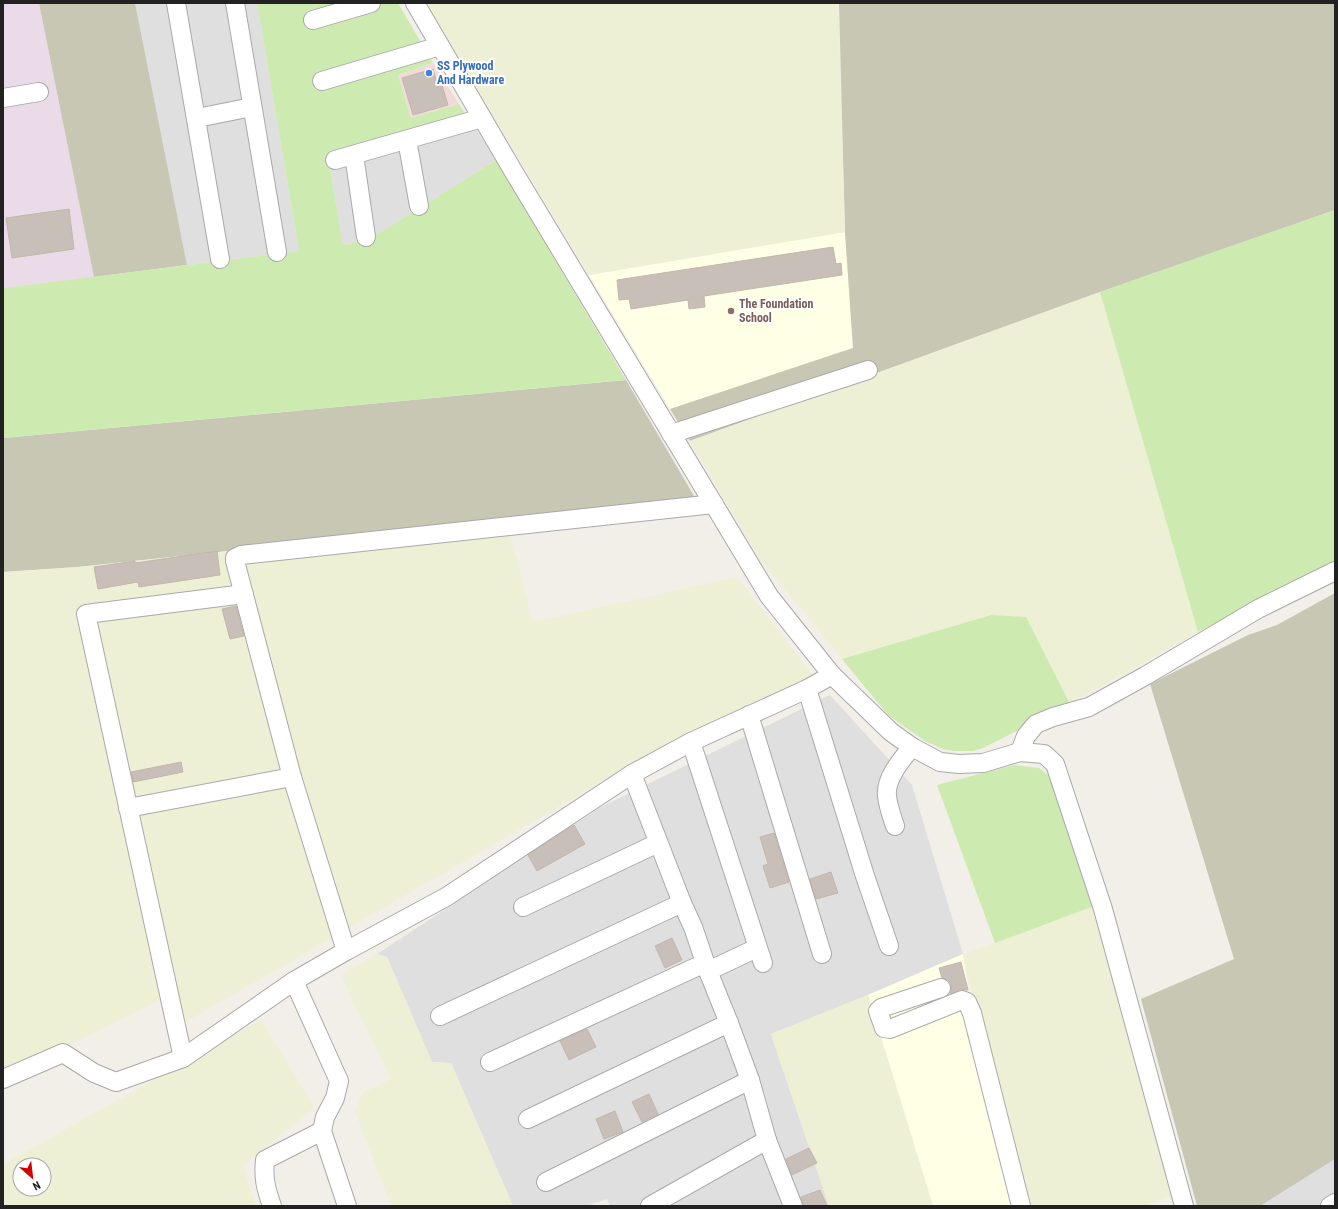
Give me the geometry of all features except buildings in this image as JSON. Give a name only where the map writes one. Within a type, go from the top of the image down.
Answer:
[{"type":"street","points":[[176,3],[197,118],[220,259]]},
{"type":"street","points":[[234,3],[277,252]]},
{"type":"street","points":[[314,20],[371,3]]},
{"type":"street","points":[[415,3],[482,118],[769,596],[832,675],[891,732],[912,747],[940,762],[958,764],[983,762],[1020,752],[1044,754],[1055,764],[1103,909],[1184,1206]]},
{"type":"street","points":[[322,82],[440,46]]},
{"type":"street","points":[[3,98],[39,92]]},
{"type":"street","points":[[197,118],[252,107]]},
{"type":"street","points":[[335,160],[482,118]]},
{"type":"street","points":[[407,140],[419,206]]},
{"type":"street","points":[[354,155],[366,237]]},
{"type":"street","points":[[672,434],[868,370]]},
{"type":"street","points":[[346,951],[292,777],[235,558],[241,555],[714,504]]},
{"type":"street","points":[[1020,752],[1026,736],[1036,724],[1052,717],[1089,707],[1145,676],[1258,609],[1335,571]]},
{"type":"street","points":[[183,1058],[86,614],[244,594]]},
{"type":"street","points":[[3,1079],[63,1053],[94,1073],[116,1082],[183,1058],[294,981],[446,897],[632,774],[691,742],[807,689],[832,675]]},
{"type":"street","points":[[807,689],[889,946]]},
{"type":"street","points":[[749,715],[822,954]]},
{"type":"street","points":[[490,1062],[706,967],[760,956],[691,742]]},
{"type":"street","points":[[895,826],[887,795],[889,784],[897,765],[912,747]]},
{"type":"street","points":[[632,774],[658,843],[693,927],[706,967],[750,1080],[767,1140],[793,1206]]},
{"type":"street","points":[[128,808],[292,777]]},
{"type":"street","points":[[523,907],[658,843]]},
{"type":"street","points":[[440,1016],[682,903]]},
{"type":"street","points":[[294,981],[339,1081],[334,1098],[324,1117],[322,1131],[348,1206]]},
{"type":"street","points":[[941,988],[882,1008],[878,1011],[884,1028],[890,1029],[962,1000],[967,1002],[972,1013],[1022,1206]]},
{"type":"street","points":[[528,1119],[729,1024]]},
{"type":"street","points":[[546,1182],[750,1080]]},
{"type":"street","points":[[272,1206],[265,1188],[265,1160],[322,1131]]},
{"type":"street","points":[[650,1206],[767,1140]]},
{"type":"street","points":[[1330,1206],[1335,1203]]},
{"type":"shaded area","points":[[3,3],[39,3],[94,277],[3,288]]},
{"type":"shaded area","points":[[39,3],[135,3],[187,265],[94,277]]},
{"type":"shaded area","points":[[135,3],[257,3],[299,251],[187,265]]},
{"type":"shaded area","points":[[425,3],[838,3],[845,232],[589,275]]},
{"type":"shaded area","points":[[839,3],[1335,3],[1335,210],[1100,292],[690,441],[670,409],[853,348],[845,232]]},
{"type":"shaded area","points":[[433,63],[459,104],[411,118],[398,75]]},
{"type":"shaded area","points":[[468,117],[496,160],[368,240],[343,245],[328,156]]},
{"type":"shaded area","name":"The Foundation School","points":[[845,232],[853,348],[670,409],[589,275]]},
{"type":"shaded area","points":[[1100,292],[1198,632],[1070,704],[991,615],[842,659],[759,558],[690,441]]},
{"type":"shaded area","points":[[626,380],[697,501],[78,567],[3,572],[3,438]]},
{"type":"shaded area","points":[[507,521],[533,622],[737,577],[813,675],[612,776],[186,1022],[178,991],[3,1078],[3,572],[78,567]]},
{"type":"shaded area","points":[[1335,593],[1335,1159],[1260,1206],[1197,1206],[1141,999],[1234,959],[1150,684],[1248,635],[1277,625]]},
{"type":"shaded area","points":[[830,695],[912,785],[963,954],[868,995],[771,1034],[829,1206],[610,1206],[607,1199],[587,1206],[513,1206],[451,1063],[432,1062],[387,957],[377,954],[603,806]]},
{"type":"shaded area","points":[[1094,906],[1172,1196],[1143,1206],[1030,1206],[971,992],[963,954]]},
{"type":"shaded area","points":[[377,954],[387,957],[432,1062],[451,1063],[513,1206],[391,1206],[355,1112],[362,1093],[391,1079],[342,978],[347,970]]},
{"type":"shaded area","points":[[963,954],[968,990],[1029,1206],[933,1206],[868,995]]},
{"type":"shaded area","points":[[868,995],[933,1206],[829,1206],[771,1034]]},
{"type":"shaded area","points":[[261,1020],[315,1107],[243,1166],[256,1206],[3,1206],[3,1164],[12,1159],[12,1197],[52,1197],[52,1157],[16,1157]]},
{"type":"shaded area","points":[[1335,1159],[1335,1206],[1260,1206]]},
{"type":"green space","points":[[257,3],[398,3],[433,63],[398,75],[411,118],[459,104],[468,117],[328,156],[343,245],[368,240],[496,160],[626,380],[3,438],[3,288],[299,251]]},
{"type":"green space","points":[[1335,210],[1335,563],[1198,632],[1100,292]]},
{"type":"green space","points":[[991,615],[1026,617],[1070,704],[983,748],[973,751],[953,751],[943,749],[925,741],[888,715],[842,659]]},
{"type":"green space","points":[[1014,765],[1039,768],[1049,776],[1094,906],[995,943],[937,785]]},
{"type":"place","name":"SS Plywood And Hardware","points":[[429,73]]},
{"type":"place","name":"The Foundation School","points":[[731,311]]}]
